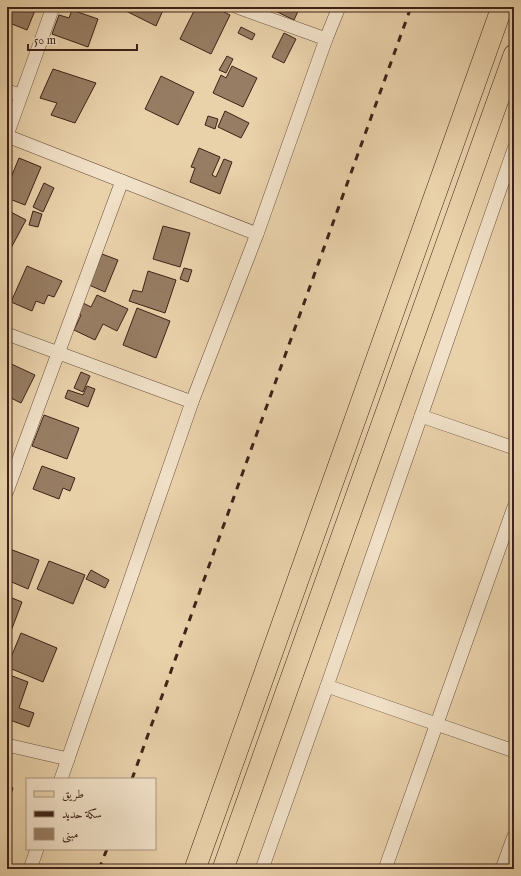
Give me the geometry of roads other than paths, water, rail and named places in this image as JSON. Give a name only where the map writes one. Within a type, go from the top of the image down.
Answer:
[{"type":"main road","points":[[195,869],[501,8]]},
{"type":"main road","points":[[223,869],[514,55]]},
{"type":"street","points":[[53,7],[7,135],[258,234]]},
{"type":"street","points":[[237,7],[326,40]]},
{"type":"street","points":[[61,778],[192,402],[258,234],[339,7]]},
{"type":"street","points":[[7,91],[21,95]]},
{"type":"street","points":[[262,869],[514,149]]},
{"type":"street","points":[[7,490],[122,181]]},
{"type":"street","points":[[7,334],[192,402]]},
{"type":"street","points":[[421,416],[514,448]]},
{"type":"street","points":[[385,869],[514,507]]},
{"type":"street","points":[[327,686],[514,751]]},
{"type":"street","points":[[7,745],[68,759]]},
{"type":"street","points":[[502,869],[514,836]]},
{"type":"street","points":[[30,869],[37,850]]},
{"type":"railway","points":[[132,778],[411,7]]},
{"type":"railway","points":[[99,869],[107,850]]}]
